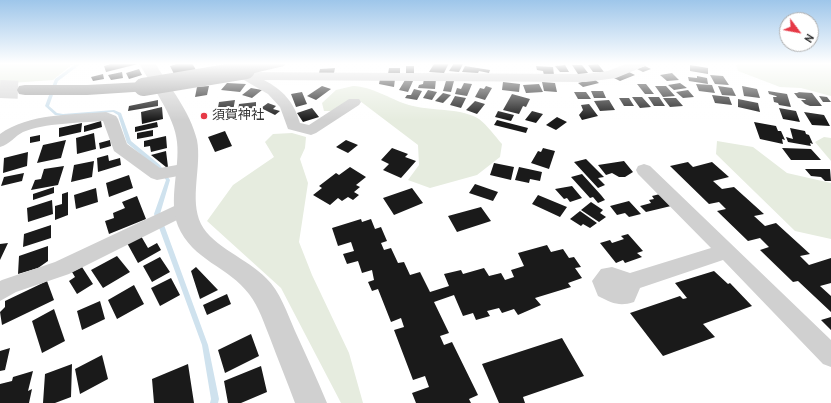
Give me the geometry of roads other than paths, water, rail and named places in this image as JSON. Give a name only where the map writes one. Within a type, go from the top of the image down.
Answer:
[{"type":"highway","points":[[25,90],[87,90],[152,86],[182,82]]},
{"type":"street","points":[[151,82],[152,86],[172,101],[187,140],[188,169],[185,208],[190,226],[202,243],[242,272],[258,286],[270,305],[311,403]]},
{"type":"street","points":[[260,82],[278,93],[290,111],[293,126],[311,130],[354,102]]},
{"type":"street","points":[[0,142],[17,129],[40,123],[106,116],[111,119],[120,147],[157,174],[188,169]]},
{"type":"street","points":[[644,170],[831,356]]},
{"type":"street","points":[[0,292],[9,286],[62,268],[185,208]]},
{"type":"street","points":[[627,282],[727,251]]},
{"type":"waterway","points":[[55,82],[47,106],[56,114],[63,115],[114,111],[120,114],[129,142],[158,166],[168,180],[157,214],[205,345],[215,399],[214,403]]},
{"type":"tunnel","points":[[0,89],[25,90]]},
{"type":"place","name":"須賀神社","points":[[204,116]]}]
